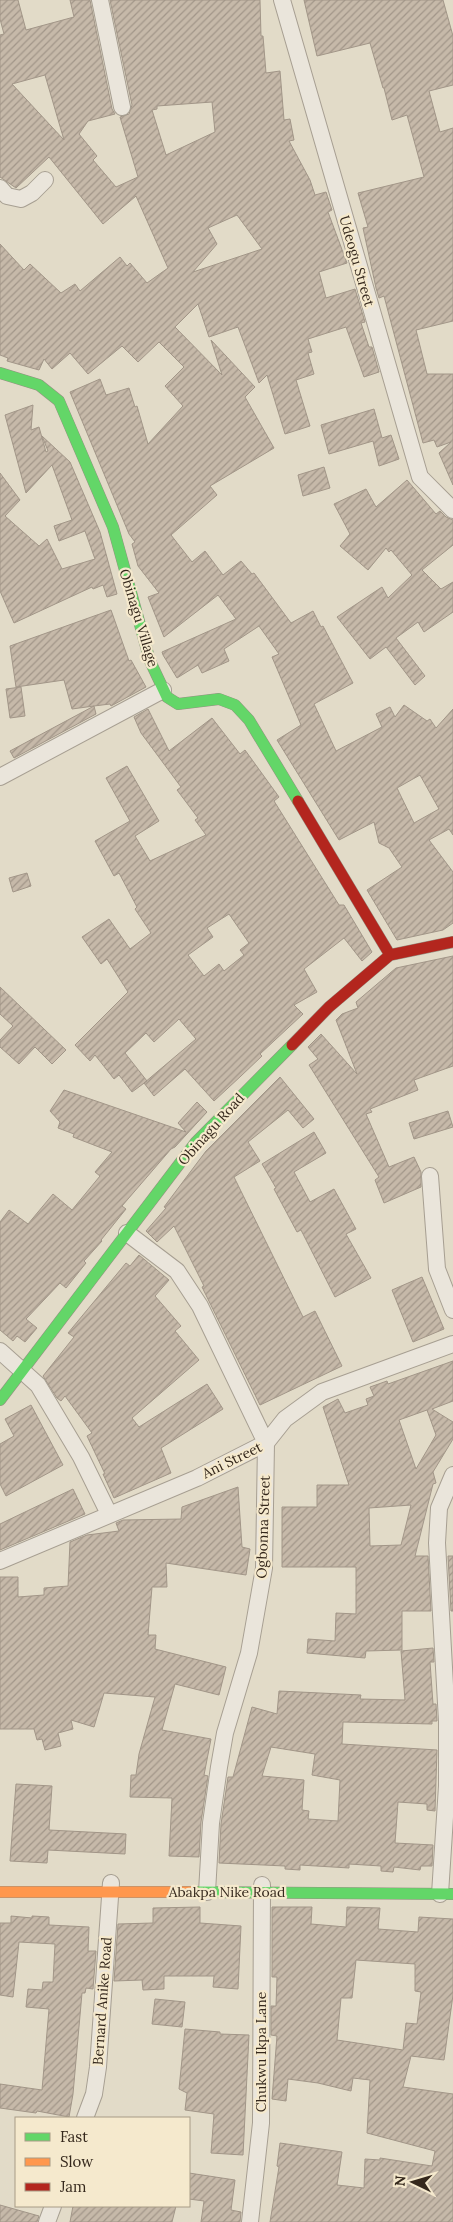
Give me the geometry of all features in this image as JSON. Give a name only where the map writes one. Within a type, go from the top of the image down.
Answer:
[{"type":"street","points":[[100,0],[122,107]]},
{"type":"street","name":"Udeogu Street","points":[[282,0],[420,477],[453,510]]},
{"type":"street","points":[[0,188],[7,196],[21,199],[32,193],[45,180]]},
{"type":"street","name":"Obinagu Village","points":[[0,373],[41,385],[48,389],[59,401],[113,527],[150,661],[163,690]]},
{"type":"street","points":[[0,777],[163,690],[167,697],[178,704],[218,699],[235,705],[249,720],[390,955]]},
{"type":"street","name":"Obinagu Road","points":[[0,1400],[196,1142],[329,1007],[390,955],[453,942]]},
{"type":"street","points":[[430,1176],[438,1269],[453,1310]]},
{"type":"street","name":"Ogbonna Street","points":[[127,1233],[177,1271],[200,1306],[266,1443],[264,1568],[249,1653],[225,1733],[211,1823],[208,1887]]},
{"type":"street","name":"Ani Street","points":[[0,1561],[197,1478],[266,1443],[285,1419],[322,1392],[453,1344]]},
{"type":"street","points":[[0,1351],[38,1385],[81,1457],[108,1514]]},
{"type":"street","points":[[447,1889],[447,1721],[437,1543],[439,1508],[453,1476]]},
{"type":"street","name":"Abakpa Nike Road","points":[[0,1882],[110,1887],[262,1886],[447,1889]]},
{"type":"street","name":"Chukwu Ikpa Lane","points":[[250,2222],[261,2123],[262,1886]]},
{"type":"street","name":"Abakpa Nike Road","points":[[0,1892],[110,1887]]},
{"type":"street","name":"Bernard Anike Road","points":[[85,2117],[94,2094],[98,2067],[110,1887]]},
{"type":"street","points":[[47,2222],[53,2207]]},
{"type":"building","points":[[0,0],[18,0],[26,30],[74,17],[70,0],[90,0],[112,109],[115,114],[88,121],[79,134],[97,156],[93,160],[116,187],[138,177],[120,117],[129,114],[132,105],[110,0],[260,0],[261,36],[263,36],[266,73],[280,71],[284,120],[290,119],[294,140],[289,141],[310,180],[315,195],[326,192],[332,210],[328,212],[347,263],[319,272],[326,298],[355,289],[365,322],[361,323],[369,347],[372,347],[379,372],[364,377],[346,327],[308,339],[312,352],[308,353],[314,374],[296,380],[310,426],[285,434],[267,375],[259,383],[238,327],[209,337],[198,304],[175,327],[222,375],[211,340],[255,387],[245,397],[274,448],[210,486],[217,495],[171,535],[192,562],[205,551],[223,575],[241,561],[252,574],[254,573],[291,623],[313,611],[353,683],[314,704],[336,751],[382,727],[376,714],[390,707],[395,717],[404,705],[427,721],[430,719],[436,728],[453,709],[453,835],[449,829],[429,840],[453,872],[453,923],[443,930],[397,940],[367,890],[402,867],[389,848],[379,843],[374,822],[339,840],[277,740],[301,725],[272,657],[279,654],[259,626],[224,649],[229,661],[202,673],[198,665],[177,678],[163,655],[162,652],[236,619],[218,595],[164,637],[148,597],[159,593],[138,566],[132,544],[135,542],[129,534],[70,392],[100,379],[106,395],[129,388],[135,407],[137,406],[148,444],[183,406],[165,386],[184,367],[159,342],[138,362],[122,346],[88,374],[70,353],[52,369],[44,359],[39,370],[7,361],[8,358],[0,355],[0,244],[24,270],[30,264],[61,293],[75,284],[80,291],[120,257],[127,266],[130,263],[147,283],[168,268],[136,196],[103,224],[49,157],[16,188],[0,177],[0,35],[4,34],[0,19]],"holes":[[[45,75],[64,140],[12,84]],[[212,102],[215,132],[166,155],[152,110],[157,109],[157,106]],[[237,215],[262,249],[193,272],[217,244],[208,228]],[[420,775],[439,809],[414,823],[397,788]]]},
{"type":"building","points":[[304,0],[443,0],[453,36],[453,85],[429,91],[440,132],[453,128],[453,321],[416,330],[427,374],[453,374],[453,485],[439,453],[451,442],[437,447],[434,440],[423,443],[384,296],[379,298],[376,288],[363,228],[368,227],[358,193],[424,177],[407,115],[392,120],[370,43],[317,56]]},
{"type":"building","points":[[33,405],[31,430],[39,427],[46,452],[48,451],[42,436],[70,462],[100,532],[117,594],[107,597],[103,585],[93,589],[92,587],[14,623],[0,591],[0,473],[20,500],[5,516],[39,546],[47,539],[62,569],[95,559],[85,531],[59,541],[54,526],[72,520],[52,465],[26,493],[5,415]]},
{"type":"building","points":[[374,409],[382,438],[391,435],[399,459],[379,466],[373,441],[329,454],[321,425]]},
{"type":"building","points":[[324,467],[330,488],[303,496],[298,475]]},
{"type":"building","points":[[407,480],[436,514],[440,511],[446,517],[453,520],[453,545],[422,570],[441,589],[453,582],[453,612],[424,632],[418,622],[396,638],[425,676],[415,685],[386,647],[370,659],[337,617],[382,587],[388,598],[412,575],[391,550],[389,552],[386,548],[368,570],[340,546],[350,534],[334,504],[366,489],[376,507]]},
{"type":"building","points":[[111,610],[129,661],[131,660],[146,687],[111,706],[110,704],[72,709],[64,680],[16,687],[10,646]]},
{"type":"building","points":[[21,687],[25,716],[10,718],[6,689]]},
{"type":"building","points":[[94,706],[96,714],[14,758],[10,751]]},
{"type":"building","points":[[148,709],[169,751],[212,718],[240,754],[245,750],[279,797],[274,801],[339,905],[344,905],[372,952],[362,961],[344,938],[304,969],[317,992],[294,1005],[303,1014],[214,1101],[185,1069],[154,1096],[144,1083],[132,1092],[119,1075],[114,1079],[95,1055],[90,1061],[75,1045],[128,992],[107,959],[101,964],[82,937],[109,919],[130,949],[151,933],[135,909],[137,907],[119,873],[114,876],[95,841],[130,821],[106,778],[127,766],[159,821],[135,836],[150,861],[206,835],[195,820],[198,818],[177,790],[181,787],[141,733],[134,717]],"holes":[[[229,914],[249,943],[240,950],[244,955],[224,971],[219,964],[204,976],[188,955],[213,937],[207,928]],[[179,1019],[196,1039],[147,1081],[125,1053],[146,1033],[154,1042]]]},
{"type":"building","points":[[27,873],[31,886],[13,892],[9,878]]},
{"type":"building","points":[[453,956],[453,1066],[414,1080],[418,1090],[370,1109],[372,1112],[366,1114],[389,1167],[414,1157],[421,1172],[421,1187],[384,1203],[375,1180],[379,1177],[309,1065],[318,1059],[308,1047],[321,1034],[357,1074],[336,1020],[342,1014],[358,1008],[356,1002],[396,968]]},
{"type":"building","points":[[0,987],[66,1050],[52,1064],[35,1047],[19,1064],[0,1047],[0,1040],[13,1026],[0,1014]]},
{"type":"building","points":[[280,1077],[314,1119],[303,1128],[288,1110],[248,1142],[260,1161],[234,1177],[303,1317],[315,1311],[342,1366],[260,1405],[174,1226],[157,1242],[146,1231],[166,1208],[164,1207],[206,1151]]},
{"type":"building","points":[[64,1090],[186,1132],[178,1123],[197,1102],[207,1112],[171,1149],[122,1206],[126,1209],[84,1261],[86,1263],[66,1288],[60,1283],[26,1319],[37,1328],[25,1342],[17,1336],[13,1341],[0,1330],[0,1222],[9,1210],[28,1224],[53,1194],[72,1210],[100,1176],[95,1172],[112,1152],[73,1137],[74,1134],[58,1128],[60,1122],[50,1111]]},
{"type":"building","points":[[448,1111],[453,1127],[414,1139],[409,1123]]},
{"type":"building","points":[[314,1132],[326,1153],[294,1172],[310,1202],[334,1189],[356,1229],[346,1234],[371,1278],[335,1297],[301,1230],[297,1232],[262,1164]]},
{"type":"building","points":[[139,1255],[169,1280],[155,1296],[181,1326],[175,1331],[199,1360],[132,1418],[139,1427],[207,1384],[223,1409],[161,1448],[171,1473],[114,1498],[87,1436],[92,1433],[65,1396],[61,1401],[57,1398],[43,1376],[74,1337],[68,1333],[126,1263],[130,1266]]},
{"type":"building","points":[[422,1277],[444,1329],[413,1342],[392,1290]]},
{"type":"building","points":[[453,1361],[453,1401],[432,1409],[453,1422],[453,1439],[433,1472],[436,1483],[433,1484],[415,1556],[428,1556],[431,1611],[402,1611],[402,1650],[366,1651],[365,1658],[307,1653],[308,1639],[335,1641],[336,1613],[356,1614],[356,1567],[282,1567],[282,1507],[317,1507],[317,1485],[349,1485],[323,1407],[338,1399],[345,1413],[368,1405],[366,1399],[374,1396],[370,1387],[387,1381],[388,1384]],"holes":[[[427,1410],[436,1435],[416,1469],[399,1420]],[[411,1505],[401,1545],[370,1546],[369,1508]]]},
{"type":"building","points":[[31,1405],[63,1465],[6,1496],[0,1484],[0,1444],[14,1436],[5,1419]]},
{"type":"building","points":[[238,1487],[242,1547],[250,1549],[246,1575],[166,1563],[167,1587],[152,1587],[148,1635],[156,1635],[155,1649],[226,1667],[219,1695],[175,1684],[162,1730],[211,1739],[204,1775],[208,1776],[201,1822],[199,1857],[169,1856],[172,1798],[130,1797],[131,1775],[136,1775],[139,1754],[155,1697],[104,1693],[94,1727],[71,1720],[73,1729],[58,1733],[61,1746],[45,1750],[42,1739],[37,1740],[34,1729],[0,1729],[0,1577],[18,1577],[18,1597],[44,1595],[44,1588],[68,1586],[70,1542],[87,1535],[119,1531],[116,1523],[123,1520],[181,1519],[182,1507]]},
{"type":"building","points":[[73,1489],[85,1514],[0,1550],[0,1524]]},
{"type":"building","points":[[448,1556],[453,1556],[453,1611],[451,1611]]},
{"type":"building","points":[[433,1648],[434,1662],[430,1662],[433,1704],[436,1704],[437,1721],[432,1721],[432,1724],[343,1722],[342,1744],[437,1750],[435,1811],[427,1810],[427,1804],[398,1802],[395,1843],[433,1845],[432,1866],[421,1866],[420,1870],[394,1867],[393,1872],[381,1871],[381,1866],[349,1864],[349,1868],[300,1865],[300,1870],[285,1869],[285,1866],[219,1863],[221,1824],[228,1777],[233,1777],[252,1707],[277,1714],[279,1691],[361,1695],[360,1699],[405,1700],[401,1651]],"holes":[[[271,1747],[315,1754],[312,1775],[340,1780],[338,1821],[308,1819],[309,1811],[302,1810],[304,1780],[262,1776]]]},
{"type":"building","points":[[16,1784],[52,1786],[49,1830],[126,1834],[125,1854],[48,1850],[47,1863],[10,1861]]},
{"type":"building","points":[[200,1907],[200,1923],[241,1926],[238,1989],[213,1987],[214,1976],[164,1976],[164,1989],[143,1990],[142,1980],[114,1981],[118,1924],[153,1923],[153,1908]]},
{"type":"building","points":[[272,1907],[312,1907],[311,1924],[346,1927],[347,1907],[380,1908],[378,1929],[418,1932],[419,1917],[453,1919],[453,1995],[444,2060],[411,2056],[403,2087],[453,2094],[453,2222],[270,2222],[279,2167],[277,2166],[280,2143],[342,2152],[337,2185],[364,2188],[365,2159],[380,2160],[380,2158],[432,2166],[435,2151],[367,2133],[370,2080],[353,2078],[351,2091],[318,2083],[288,2079],[286,2101],[272,2099],[277,2036],[271,2035],[271,2006],[276,2006],[277,1977],[272,1977]],"holes":[[[356,1960],[415,1964],[415,1991],[421,1992],[417,2024],[406,2023],[403,2050],[337,2040],[341,1998],[352,1998]]]},
{"type":"building","points":[[11,1916],[49,1917],[49,1925],[89,1927],[88,1951],[96,1951],[93,1989],[86,1988],[85,1993],[82,1993],[73,2094],[69,2117],[37,2111],[36,2113],[0,2108],[0,2084],[42,2090],[49,2009],[26,2007],[28,1989],[42,1990],[43,1982],[53,1982],[55,1944],[19,1942],[13,1997],[0,1995],[0,1923],[11,1923]]},
{"type":"building","points":[[155,1999],[185,2002],[182,2027],[152,2024]]},
{"type":"building","points":[[185,2029],[220,2032],[220,2034],[249,2035],[243,2155],[211,2153],[214,2114],[185,2110],[187,2093],[179,2089]]},
{"type":"building","points":[[190,2173],[235,2180],[231,2210],[241,2212],[240,2222],[201,2222],[204,2201],[190,2199]]},
{"type":"building","points":[[0,2205],[39,2216],[37,2222],[0,2222]]},
{"type":"building","points":[[73,2207],[176,2207],[172,2222],[70,2222]]},
{"type":"traffic: fast","points":[[0,373],[39,385],[59,401],[113,527],[150,661],[167,697],[178,704],[219,699],[235,705],[249,720],[298,801]]},
{"type":"traffic: fast","points":[[0,1400],[196,1142],[292,1045]]},
{"type":"traffic: fast","points":[[195,1892],[453,1894]]},
{"type":"traffic: slow","points":[[0,1892],[195,1892]]},
{"type":"traffic: jam","points":[[298,801],[390,955]]},
{"type":"traffic: jam","points":[[292,1045],[329,1007],[390,955],[453,942]]}]
